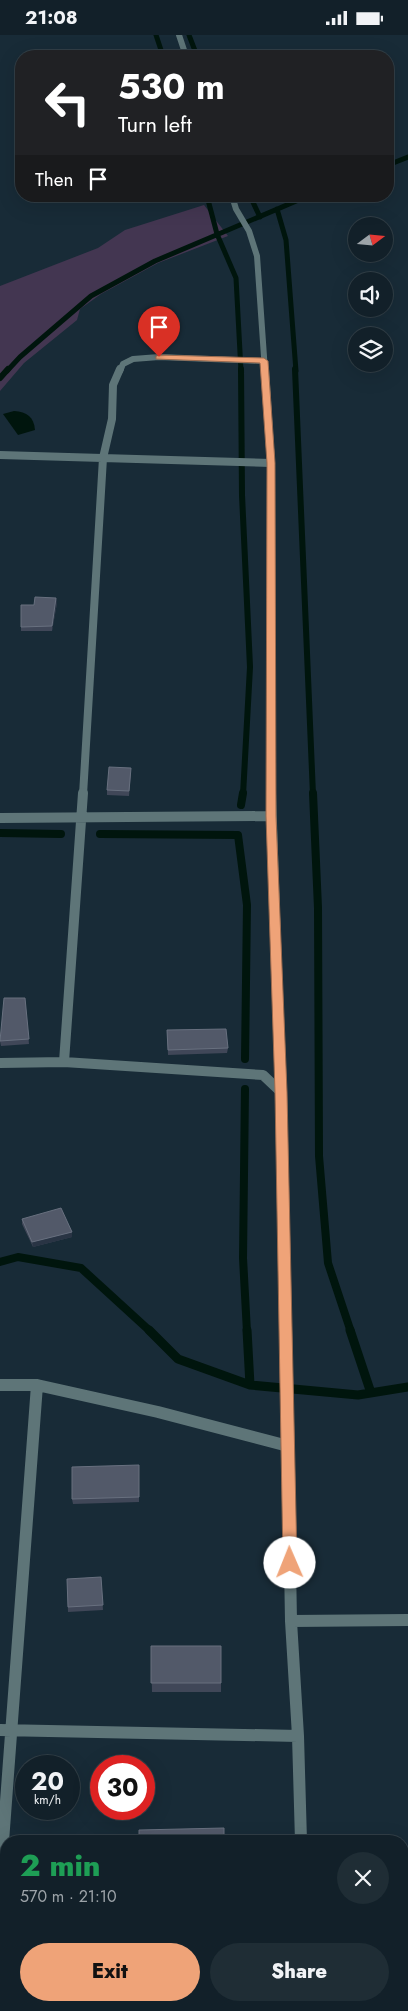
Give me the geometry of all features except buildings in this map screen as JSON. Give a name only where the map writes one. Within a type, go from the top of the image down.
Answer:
[{"type":"street","points":[[179,35],[184,50]]},
{"type":"street","points":[[234,202],[249,231],[257,257],[271,463],[271,816],[281,1092],[291,1621],[298,1736],[301,1835]]},
{"type":"street","points":[[64,1062],[82,817],[103,458],[112,419],[114,385],[122,364],[134,359],[159,357],[264,361]]},
{"type":"street","points":[[0,455],[271,463]]},
{"type":"street","points":[[0,818],[271,816]]},
{"type":"street","points":[[0,1063],[64,1062],[263,1075],[281,1092]]},
{"type":"street","points":[[0,1385],[37,1385],[158,1412],[288,1446]]},
{"type":"street","points":[[2,1835],[5,1730],[37,1385]]},
{"type":"street","points":[[291,1621],[408,1620]]},
{"type":"street","points":[[5,1730],[298,1736]]},
{"type":"shaded area","points":[[204,205],[228,236],[158,263],[101,294],[80,309],[77,320],[24,363],[0,391],[0,286],[98,248],[125,230]]},
{"type":"shaded area","points":[[14,411],[29,416],[35,430],[18,435],[3,414]]},
{"type":"waterway","points":[[156,35],[161,50]]},
{"type":"waterway","points":[[189,35],[195,50]]},
{"type":"waterway","points":[[394,163],[408,157]]},
{"type":"waterway","points":[[209,202],[217,235]]},
{"type":"waterway","points":[[253,202],[260,216]]},
{"type":"waterway","points":[[277,209],[294,202]]},
{"type":"waterway","points":[[260,216],[277,209]]},
{"type":"waterway","points":[[277,209],[286,240],[296,371]]},
{"type":"waterway","points":[[217,235],[260,216]]},
{"type":"waterway","points":[[7,371],[20,357],[91,296],[155,261],[217,235]]},
{"type":"waterway","points":[[217,235],[236,278],[241,371]]},
{"type":"waterway","points":[[0,378],[8,369]]},
{"type":"waterway","points":[[241,369],[242,495],[250,667],[243,795]]},
{"type":"waterway","points":[[295,369],[313,795]]},
{"type":"waterway","points":[[241,805],[243,793]]},
{"type":"waterway","points":[[313,793],[318,908],[319,1156],[328,1263],[351,1332]]},
{"type":"waterway","points":[[0,833],[61,834]]},
{"type":"waterway","points":[[100,834],[238,835],[247,905],[245,1059]]},
{"type":"waterway","points":[[245,1089],[243,1258],[247,1332]]},
{"type":"waterway","points":[[0,1262],[18,1257],[81,1268],[151,1332]]},
{"type":"waterway","points":[[247,1330],[250,1385]]},
{"type":"waterway","points":[[350,1330],[371,1393]]},
{"type":"waterway","points":[[151,1332],[178,1359],[250,1385]]},
{"type":"waterway","points":[[250,1385],[358,1395],[371,1393]]},
{"type":"waterway","points":[[371,1393],[408,1387]]},
{"type":"route","points":[[159,357],[264,361],[271,463],[271,816],[281,1092],[290,1563]]}]
